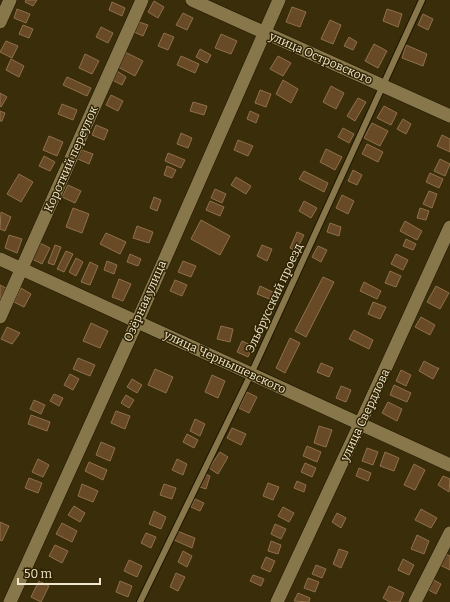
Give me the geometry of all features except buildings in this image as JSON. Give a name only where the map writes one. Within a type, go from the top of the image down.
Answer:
[{"type":"street","points":[[0,22],[10,0]]},
{"type":"street","name":"Короткий переулок","points":[[0,317],[142,0]]},
{"type":"street","name":"улица Островского","points":[[192,0],[450,116]]},
{"type":"street","name":"Озёрная улица","points":[[10,602],[279,0]]},
{"type":"street","name":"улица Свердлова","points":[[277,602],[450,227]]},
{"type":"street","name":"улица Чернышевского","points":[[0,259],[450,465]]},
{"type":"street","points":[[415,602],[450,533]]},
{"type":"lane","name":"Эльбрусский проезд","points":[[140,602],[251,374],[422,0]]}]
